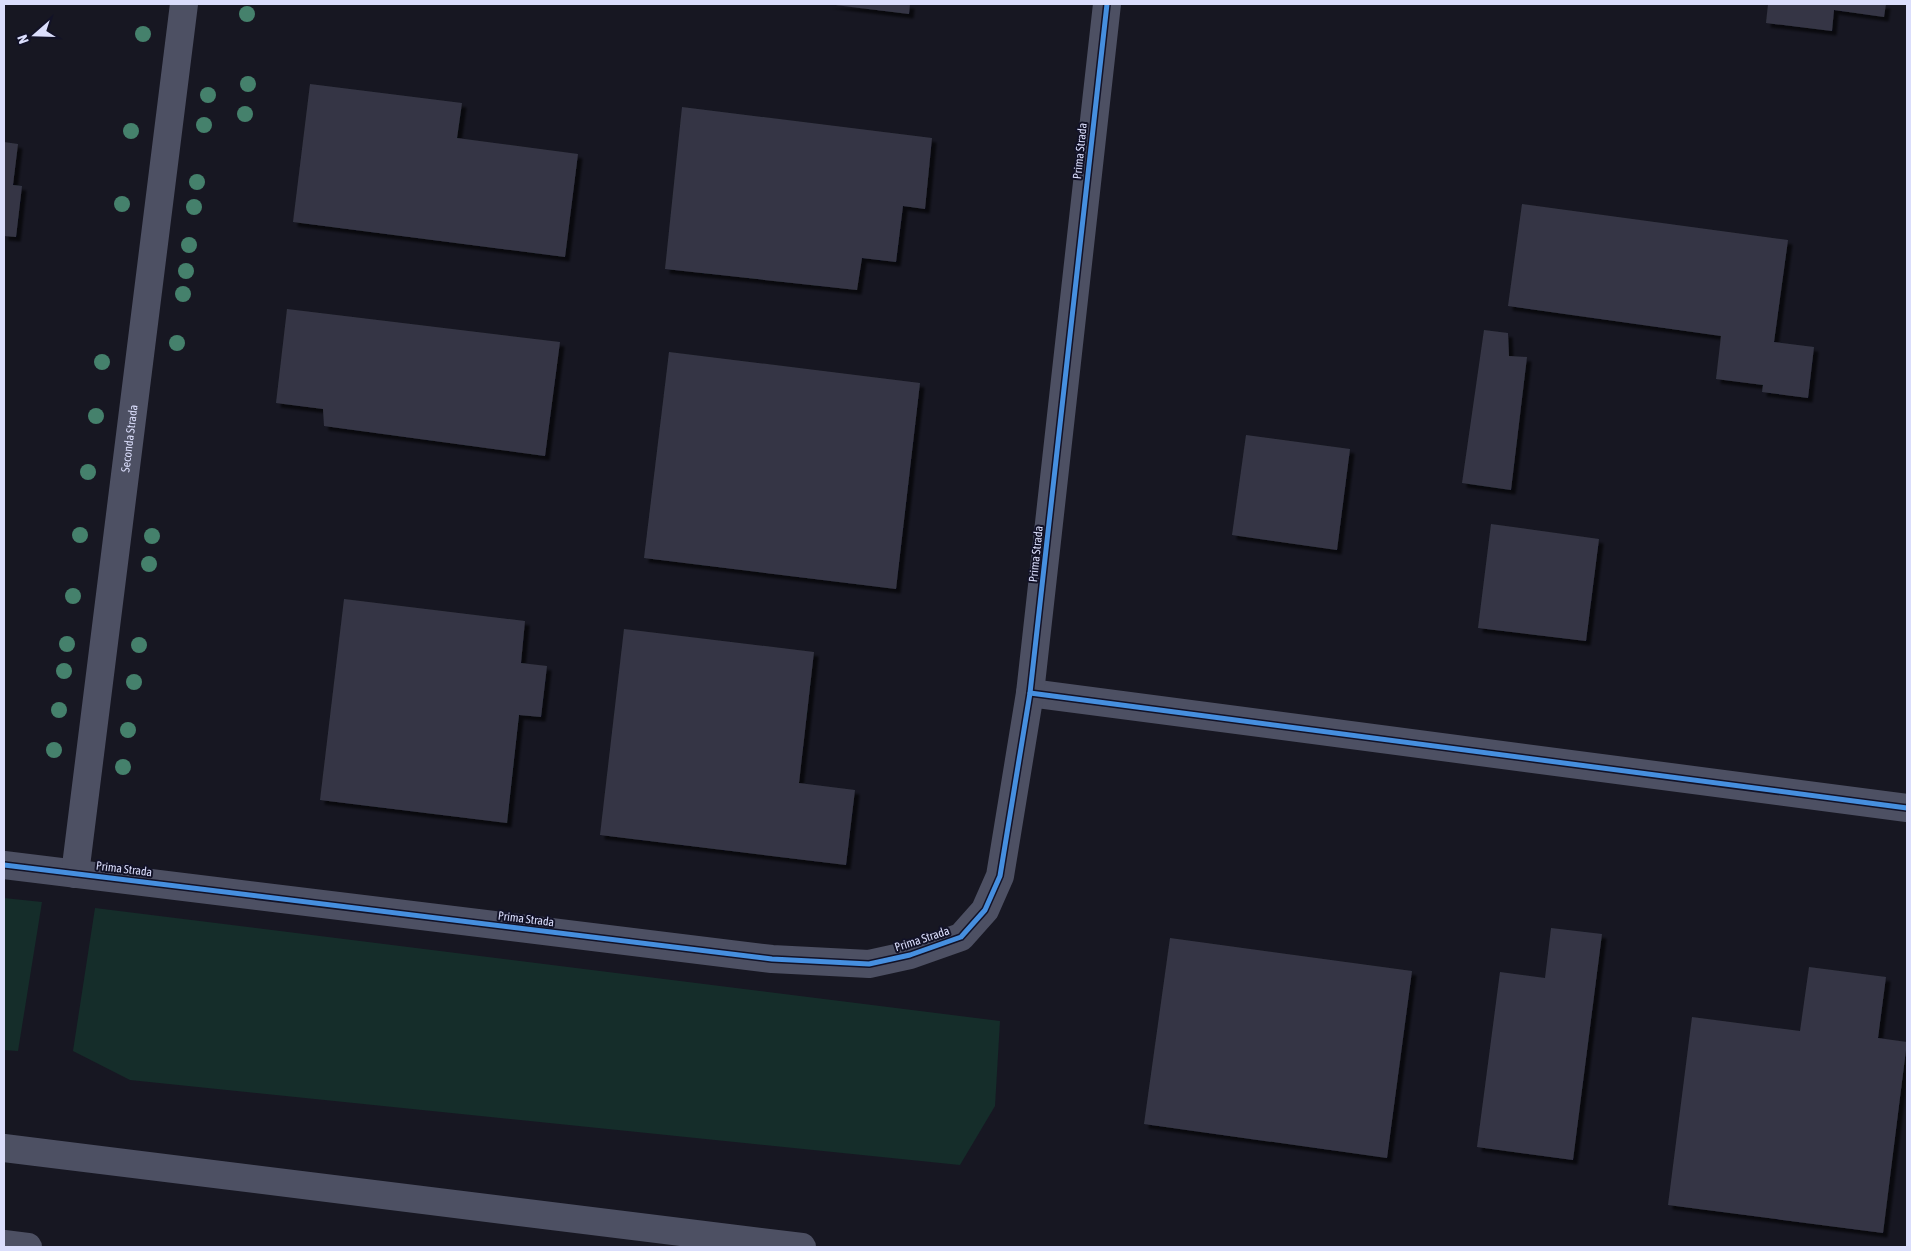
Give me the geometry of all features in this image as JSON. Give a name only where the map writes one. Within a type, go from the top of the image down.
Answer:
[{"type":"street","name":"Seconda Strada","points":[[76,874],[184,4]]},
{"type":"street","name":"Prima Strada","points":[[4,865],[762,958],[869,964],[910,956],[961,937],[985,910],[1000,876],[1030,693],[1107,4]]},
{"type":"street","points":[[1030,693],[1907,808]]},
{"type":"street","points":[[4,1148],[802,1247]]},
{"type":"street","points":[[4,1244],[28,1247]]},
{"type":"green space","points":[[4,898],[42,902],[18,1051],[4,1050]]},
{"type":"green space","points":[[95,908],[1000,1021],[995,1106],[960,1165],[130,1080],[73,1051]]},
{"type":"building","points":[[827,4],[910,4],[909,14]]},
{"type":"building","points":[[1768,4],[1886,4],[1884,17],[1834,10],[1832,31],[1766,23]]},
{"type":"building","points":[[310,84],[462,103],[457,138],[578,154],[565,257],[293,222]]},
{"type":"building","points":[[682,107],[932,138],[925,209],[903,206],[896,262],[862,258],[857,290],[665,269]]},
{"type":"building","points":[[4,142],[18,144],[13,185],[22,186],[16,237],[4,236]]},
{"type":"building","points":[[1522,204],[1788,240],[1774,342],[1814,347],[1808,398],[1762,392],[1763,385],[1716,379],[1721,336],[1508,306]]},
{"type":"building","points":[[287,309],[560,342],[545,456],[324,426],[323,409],[276,403]]},
{"type":"building","points":[[1484,330],[1508,333],[1509,356],[1527,357],[1511,490],[1462,483]]},
{"type":"building","points":[[669,352],[920,383],[896,589],[644,558]]},
{"type":"building","points":[[1246,435],[1350,449],[1337,550],[1232,535]]},
{"type":"building","points":[[1491,524],[1599,539],[1586,641],[1478,628]]},
{"type":"building","points":[[344,599],[525,621],[521,663],[547,666],[541,717],[519,715],[507,823],[320,800]]},
{"type":"building","points":[[624,629],[814,652],[799,783],[855,790],[846,865],[600,835]]},
{"type":"building","points":[[1551,928],[1602,934],[1573,1160],[1477,1147],[1500,972],[1545,978]]},
{"type":"building","points":[[1170,938],[1412,971],[1387,1158],[1144,1124]]},
{"type":"building","points":[[1809,967],[1886,977],[1878,1038],[1907,1042],[1883,1233],[1668,1205],[1692,1017],[1800,1031]]},
{"type":"cycle path","points":[[4,865],[772,959],[869,964],[910,955],[961,937],[985,910],[1000,876],[1030,693],[1107,4]]},
{"type":"cycle path","points":[[1030,693],[1907,808]]}]
